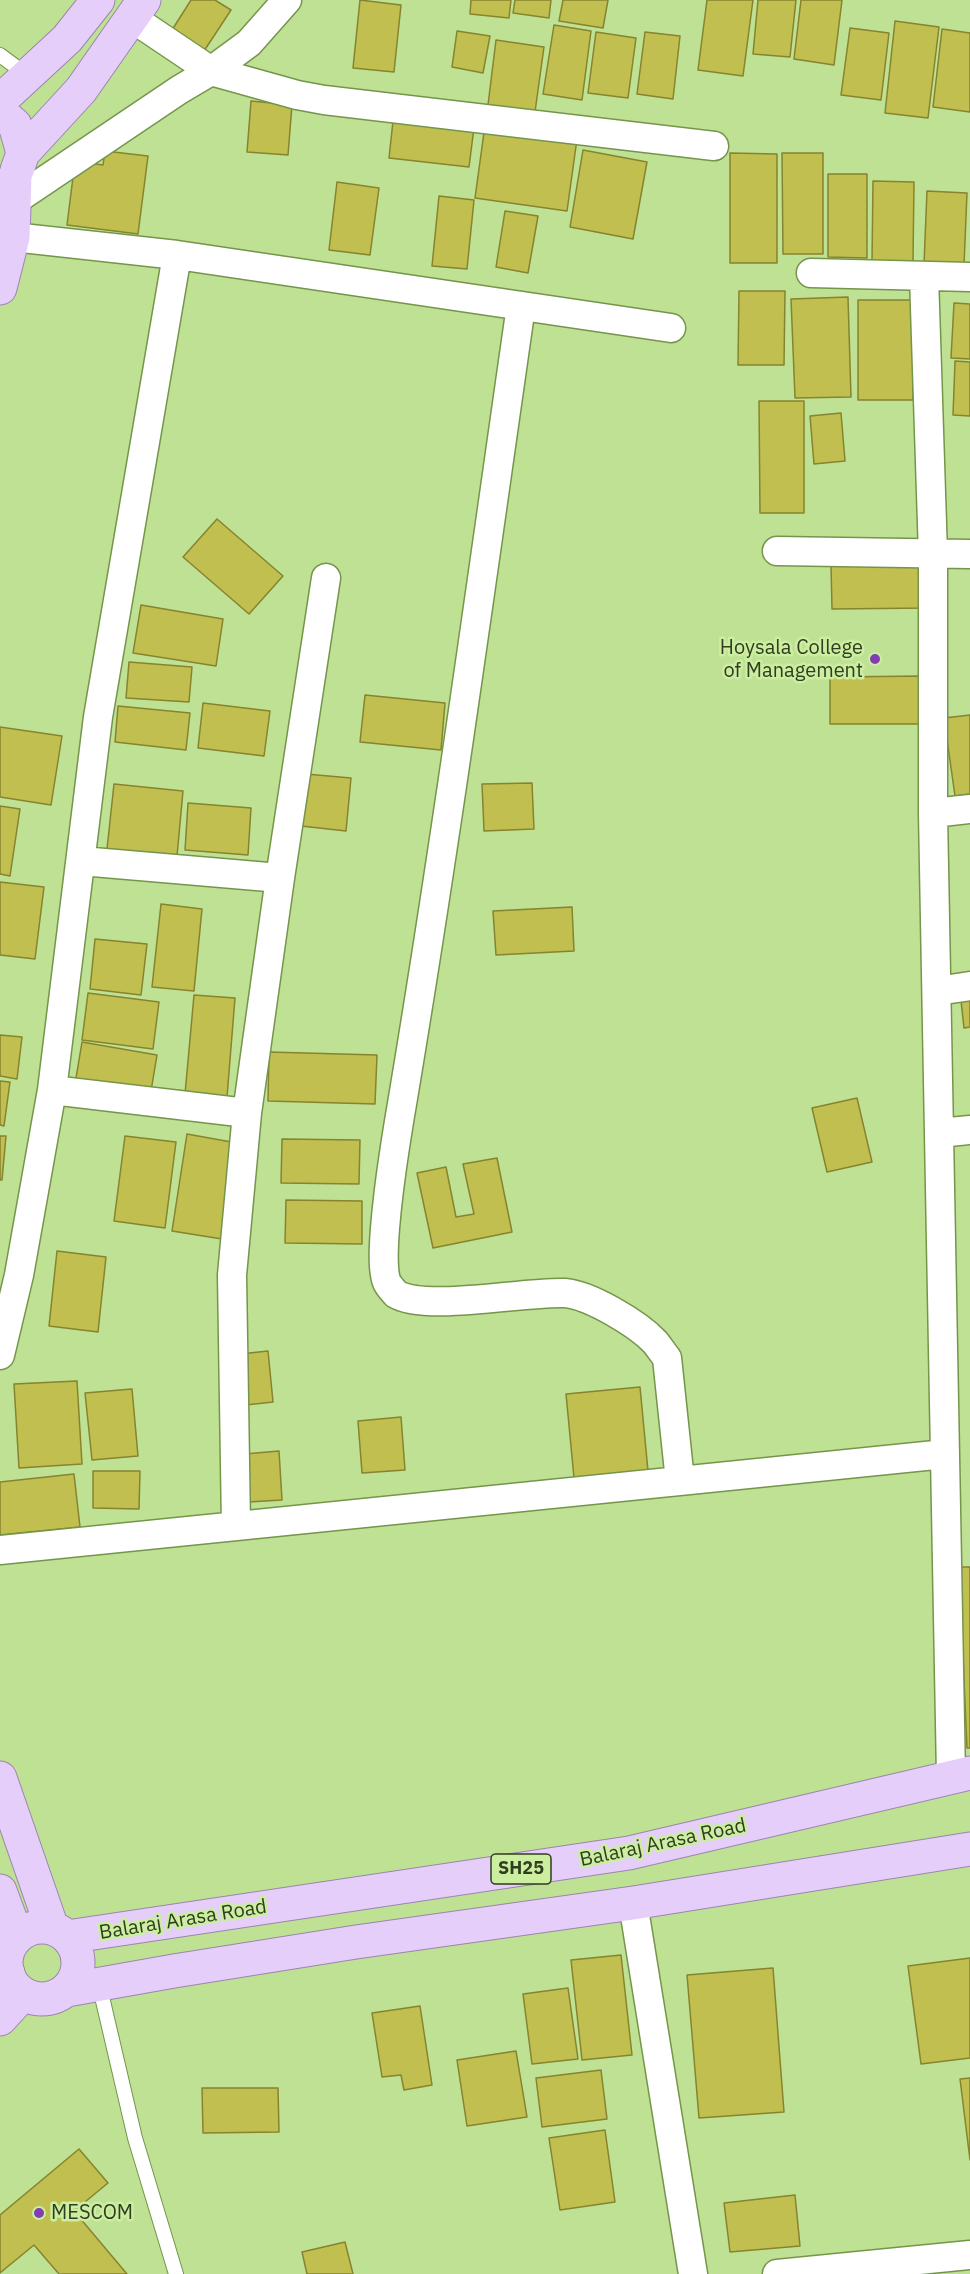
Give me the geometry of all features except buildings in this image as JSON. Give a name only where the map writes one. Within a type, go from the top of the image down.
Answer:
[{"type":"main road","points":[[0,101],[67,39],[98,0]]},
{"type":"main road","points":[[13,181],[138,9]]},
{"type":"main road","points":[[0,112],[15,125],[13,237],[0,288]]},
{"type":"main road","name":"Balaraj Arasa Road","points":[[60,1933],[629,1853],[960,1775]]},
{"type":"main road","points":[[0,1778],[60,1933],[75,1948],[78,1960],[77,1972],[67,1990]]},
{"type":"main road","points":[[8,1980],[44,2000],[56,1997],[67,1990],[99,1984],[356,1942],[633,1903],[970,1849]]},
{"type":"main road","points":[[0,1891],[16,1937],[7,1954],[8,1980],[0,2019]]},
{"type":"main road","name":"SH25","points":[[16,1937],[27,1930],[39,1927],[60,1933]]},
{"type":"street","points":[[13,181],[211,71],[249,43],[287,0]]},
{"type":"street","points":[[138,9],[211,71],[297,94],[714,146]]},
{"type":"street","points":[[13,237],[177,255],[671,328]]},
{"type":"street","points":[[0,1355],[6,1300],[52,1090],[98,717],[177,255]]},
{"type":"street","points":[[811,273],[970,277]]},
{"type":"street","points":[[924,276],[933,555],[933,813],[945,1454],[958,1553],[960,1775]]},
{"type":"street","points":[[520,306],[437,896],[390,1175],[383,1264],[384,1280],[395,1294],[434,1301],[567,1293],[596,1303],[624,1318],[655,1342],[667,1358],[680,1481]]},
{"type":"street","points":[[777,551],[970,554]]},
{"type":"street","points":[[236,1526],[232,1275],[247,1113],[326,578]]},
{"type":"street","points":[[933,813],[970,809]]},
{"type":"street","points":[[81,861],[280,878]]},
{"type":"street","points":[[937,991],[970,986]]},
{"type":"street","points":[[52,1090],[247,1113]]},
{"type":"street","points":[[939,1133],[970,1130]]},
{"type":"street","points":[[0,1550],[945,1454]]},
{"type":"street","points":[[633,1903],[693,2274]]},
{"type":"street","points":[[777,2274],[970,2255]]},
{"type":"lane","points":[[0,55],[28,76]]},
{"type":"lane","points":[[99,1984],[135,2138],[176,2274]]},
{"type":"place","name":"Hoysala College of Management","points":[[875,659]]},
{"type":"place","name":"MESCOM","points":[[39,2213]]}]
